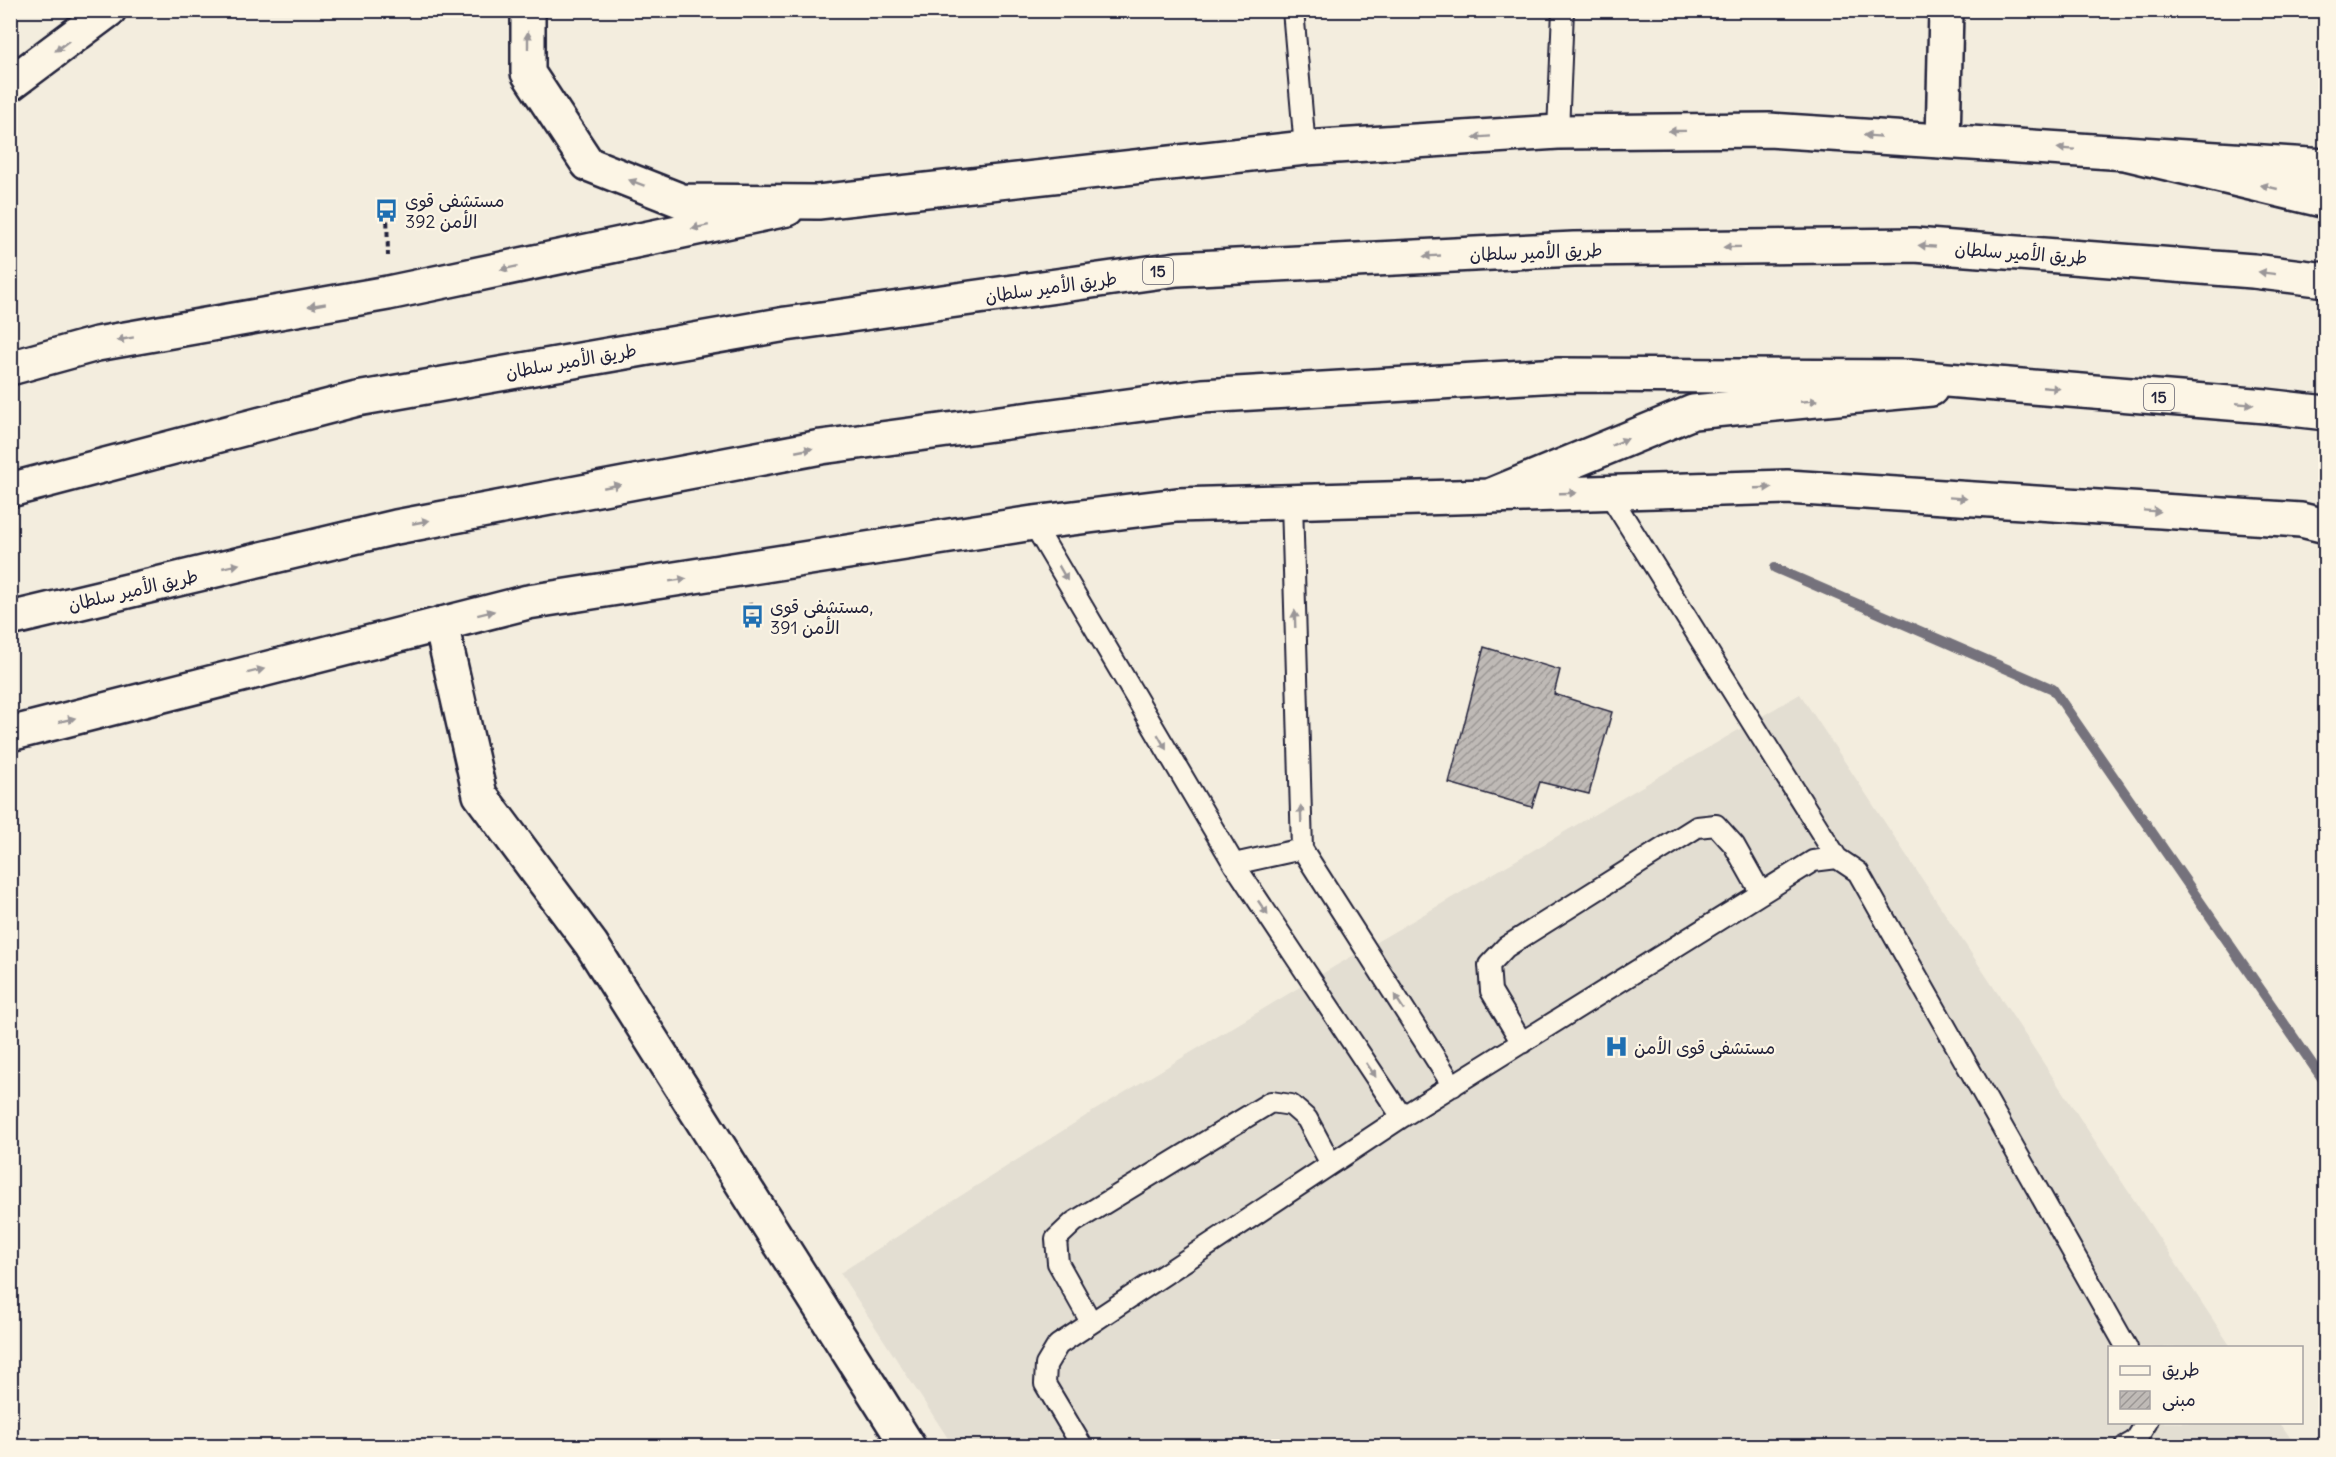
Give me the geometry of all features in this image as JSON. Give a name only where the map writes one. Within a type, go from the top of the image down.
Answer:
[{"type":"main road","points":[[10,84],[109,10]]},
{"type":"main road","points":[[528,10],[528,73],[588,164],[682,201],[818,202]]},
{"type":"main road","points":[[1943,141],[1946,10]]},
{"type":"main road","points":[[10,368],[97,344],[388,293],[818,202],[1305,148],[1558,132],[1769,130],[2325,166]]},
{"type":"main road","points":[[2125,153],[2325,201]]},
{"type":"main road","name":"طريق الأمير سلطان","points":[[10,490],[357,399],[786,324],[1177,269],[1574,249],[1914,245],[2253,271],[2325,280]]},
{"type":"main road","name":"طريق الأمير سلطان","points":[[10,619],[396,527],[809,449],[1202,396],[1559,375],[1910,377],[2266,406],[2325,413]]},
{"type":"main road","points":[[1489,496],[1693,411],[1992,383]]},
{"type":"main road","points":[[10,734],[528,602],[1033,523],[1177,505],[1787,487],[2301,520],[2325,526]]},
{"type":"main road","points":[[441,624],[480,795],[591,944],[908,1446]]},
{"type":"lane","points":[[1293,10],[1305,148]]},
{"type":"lane","points":[[1558,132],[1563,10]]},
{"type":"lane","points":[[1608,492],[1837,858],[1858,872],[2126,1346]]},
{"type":"lane","points":[[1292,502],[1302,849],[1454,1086]]},
{"type":"lane","points":[[1033,523],[1234,864],[1402,1117]]},
{"type":"lane","points":[[1522,1044],[1491,991],[1489,965],[1506,947],[1697,827],[1716,825],[1734,845],[1761,894]]},
{"type":"lane","points":[[1234,864],[1302,849]]},
{"type":"lane","points":[[1082,1446],[1044,1383],[1046,1365],[1058,1345],[1402,1117],[1813,861],[1837,858]]},
{"type":"lane","points":[[1091,1322],[1059,1263],[1056,1239],[1074,1222],[1271,1101],[1291,1105],[1307,1119],[1331,1164]]},
{"type":"lane","points":[[2126,1446],[2135,1441],[2146,1424]]},
{"type":"path","points":[[387,210],[388,293]]},
{"type":"shaded area","name":"مستشفى قوى الأمن","points":[[1800,694],[2230,1346],[2108,1346],[2108,1424],[2281,1424],[2296,1446],[953,1446],[840,1273],[1092,1112],[1308,982]]},
{"type":"building","points":[[1484,647],[1560,670],[1554,694],[1612,712],[1589,794],[1540,782],[1532,807],[1449,783]]},
{"type":"waterway","points":[[1775,568],[2053,689],[2326,1084]]},
{"type":"place","name":"مستشفى قوى الأمن 392","points":[[387,210]]},
{"type":"place","name":"مستشفى قوى, الأمن 391","points":[[752,616]]},
{"type":"place","name":"مستشفى قوى الأمن","points":[[1616,1047]]}]
